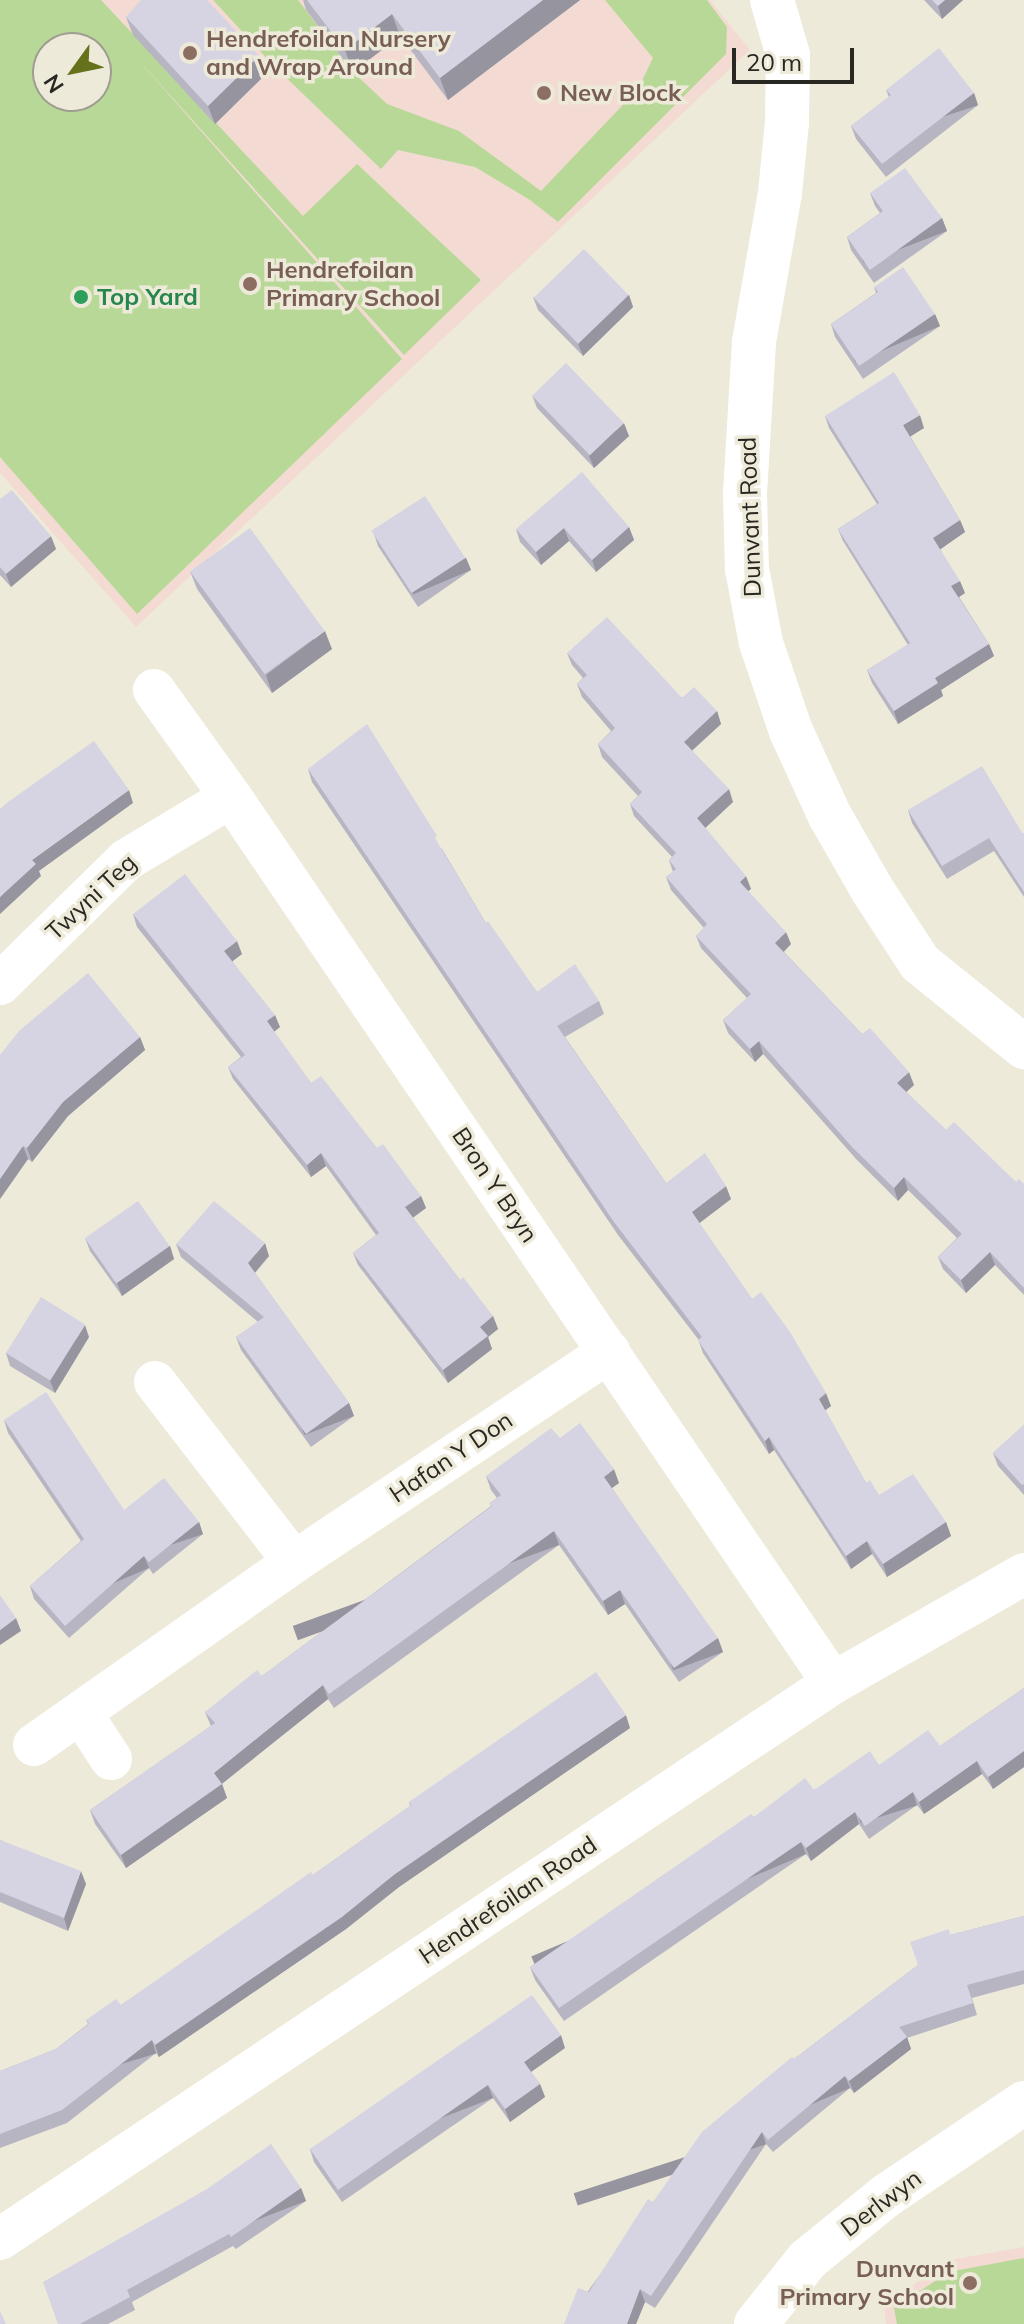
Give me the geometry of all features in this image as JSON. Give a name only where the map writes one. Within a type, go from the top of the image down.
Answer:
[{"type":"street","name":"Dunvant Road","points":[[772,0],[788,55],[787,122],[780,193],[754,342],[746,415],[747,569],[761,643],[791,731],[830,816],[873,891],[920,963],[1024,1047]]},
{"type":"street","name":"Bron Y Bryn","points":[[154,690],[231,797],[833,1683]]},
{"type":"street","name":"Twyni Teg","points":[[0,984],[126,860],[231,797]]},
{"type":"street","name":"Hafan Y Don","points":[[34,1745],[294,1562],[609,1352]]},
{"type":"street","points":[[154,1384],[294,1562]]},
{"type":"street","name":"Hendrefoilan Road","points":[[0,2239],[833,1683],[1024,1574]]},
{"type":"street","points":[[81,1713],[111,1759]]},
{"type":"street","name":"Derlwyn","points":[[756,2324],[807,2260],[887,2195],[1024,2103]]},
{"type":"shaded area","name":"Hendrefoilan Primary School","points":[[0,0],[710,0],[750,50],[136,627],[0,473]]},
{"type":"shaded area","name":"Dunvant Primary School","points":[[1024,2247],[1024,2324],[886,2324],[884,2305],[950,2260]]},
{"type":"green space","points":[[0,0],[101,0],[303,216],[357,164],[481,280],[404,355],[133,54],[402,359],[137,614],[0,457]]},
{"type":"green space","points":[[213,0],[298,0],[353,72],[387,104],[459,131],[541,191],[638,89],[653,58],[605,0],[707,0],[727,27],[726,54],[558,222],[530,200],[475,167],[398,150],[381,169],[273,65]]},
{"type":"green space","name":"Dunvant Primary School","points":[[1024,2258],[1024,2324],[897,2324],[894,2308],[949,2272]]},
{"type":"building","points":[[141,0],[207,0],[259,56],[208,106],[126,17]]},
{"type":"building","points":[[307,0],[543,0],[440,78],[392,14],[345,50]]},
{"type":"building","points":[[939,48],[974,93],[882,164],[851,126],[891,95],[886,90]]},
{"type":"building","points":[[905,168],[942,218],[870,270],[847,237],[883,211],[870,193]]},
{"type":"building","points":[[584,249],[628,295],[578,344],[534,298]]},
{"type":"building","points":[[903,267],[935,314],[859,366],[831,324],[878,292],[874,287]]},
{"type":"building","points":[[566,363],[624,423],[590,455],[532,396]]},
{"type":"building","points":[[894,372],[920,415],[903,425],[960,520],[933,538],[960,581],[951,586],[989,644],[935,678],[938,683],[894,711],[867,670],[910,643],[838,529],[879,503],[825,416]]},
{"type":"building","points":[[582,472],[629,527],[592,560],[564,528],[536,552],[516,529]]},
{"type":"building","points":[[12,490],[51,536],[6,574],[0,567],[0,499]]},
{"type":"building","points":[[425,496],[465,558],[412,593],[371,531]]},
{"type":"building","points":[[250,528],[325,631],[265,674],[190,571]]},
{"type":"building","points":[[607,617],[682,698],[694,687],[717,711],[684,742],[729,789],[697,818],[746,876],[740,882],[786,932],[775,943],[862,1034],[870,1028],[909,1072],[897,1083],[946,1130],[954,1122],[1016,1182],[1019,1179],[1024,1184],[1024,1288],[990,1252],[961,1280],[938,1257],[962,1234],[904,1177],[894,1188],[852,1147],[759,1041],[750,1049],[723,1020],[751,994],[696,936],[707,924],[666,877],[676,869],[669,860],[676,853],[630,804],[642,792],[598,744],[615,728],[577,684],[587,675],[567,653]]},
{"type":"building","points":[[367,724],[437,836],[435,838],[486,923],[488,921],[537,992],[575,964],[599,1001],[557,1026],[666,1183],[705,1153],[726,1186],[692,1212],[752,1299],[761,1292],[790,1332],[826,1393],[819,1399],[866,1483],[870,1480],[879,1495],[913,1474],[946,1522],[883,1564],[867,1541],[846,1556],[769,1437],[765,1441],[698,1340],[702,1337],[614,1222],[308,769]]},
{"type":"building","points":[[94,741],[129,790],[32,860],[36,864],[0,897],[0,809]]},
{"type":"building","points":[[982,766],[1024,833],[1024,892],[989,838],[942,866],[908,810]]},
{"type":"building","points":[[185,874],[237,941],[224,951],[275,1015],[267,1021],[311,1083],[321,1076],[377,1148],[383,1144],[421,1196],[405,1207],[460,1280],[463,1277],[493,1316],[480,1327],[488,1336],[443,1370],[353,1253],[379,1233],[321,1153],[307,1165],[228,1067],[245,1055],[133,914]]},
{"type":"building","points":[[88,973],[140,1037],[63,1102],[27,1148],[23,1146],[0,1179],[0,1055],[19,1031]]},
{"type":"building","points":[[138,1201],[170,1246],[116,1283],[85,1238]]},
{"type":"building","points":[[214,1201],[265,1243],[248,1263],[349,1403],[306,1434],[236,1337],[264,1317],[176,1244]]},
{"type":"building","points":[[41,1297],[85,1325],[50,1381],[6,1353]]},
{"type":"building","points":[[46,1392],[124,1510],[164,1478],[199,1522],[149,1562],[144,1556],[65,1626],[30,1586],[84,1539],[4,1420]]},
{"type":"building","points":[[580,1423],[614,1469],[604,1477],[718,1638],[674,1668],[620,1590],[603,1601],[554,1531],[329,1694],[323,1685],[214,1773],[222,1784],[121,1855],[90,1810],[215,1723],[205,1712],[257,1670],[262,1676],[492,1506],[490,1503],[501,1495],[486,1476],[551,1428],[560,1438]]},
{"type":"building","points":[[1024,1425],[1024,1484],[1022,1485],[993,1453]]},
{"type":"building","points":[[0,1595],[16,1618],[0,1630]]},
{"type":"building","points":[[596,1672],[626,1715],[395,1874],[342,1917],[155,2045],[152,2040],[62,2110],[0,2134],[0,2071],[56,2049],[89,2024],[86,2020],[116,1999],[121,2005],[311,1872],[313,1875],[411,1805],[409,1802]]},
{"type":"building","points":[[1024,1688],[1024,1751],[988,1777],[977,1761],[919,1802],[913,1792],[865,1826],[855,1812],[806,1848],[801,1842],[559,2008],[530,1967],[751,1814],[754,1817],[805,1778],[814,1790],[870,1751],[879,1765],[928,1730],[940,1746]]},
{"type":"building","points":[[0,1840],[81,1871],[64,1918],[0,1892]]},
{"type":"building","points":[[1024,1916],[1024,1970],[967,1985],[973,2003],[899,2027],[907,2037],[849,2081],[845,2076],[768,2140],[762,2132],[651,2296],[640,2289],[627,2324],[564,2324],[578,2288],[589,2292],[648,2199],[653,2202],[702,2132],[792,2057],[794,2059],[918,1965],[910,1942],[949,1929],[950,1935]]},
{"type":"building","points":[[532,1995],[561,2035],[524,2062],[540,2084],[505,2109],[488,2085],[338,2190],[310,2149]]},
{"type":"building","points":[[271,2144],[301,2188],[231,2237],[229,2234],[127,2290],[130,2297],[80,2324],[58,2324],[43,2282],[207,2189]]},
{"type":"place","name":"Hendrefoilan Nursery and Wrap Around","points":[[190,53]]},
{"type":"place","name":"New Block","points":[[544,93]]},
{"type":"place","name":"Hendrefoilan Primary School","points":[[250,284]]},
{"type":"place","name":"Top Yard","points":[[81,297]]},
{"type":"place","name":"Dunvant Primary School","points":[[970,2283]]}]
